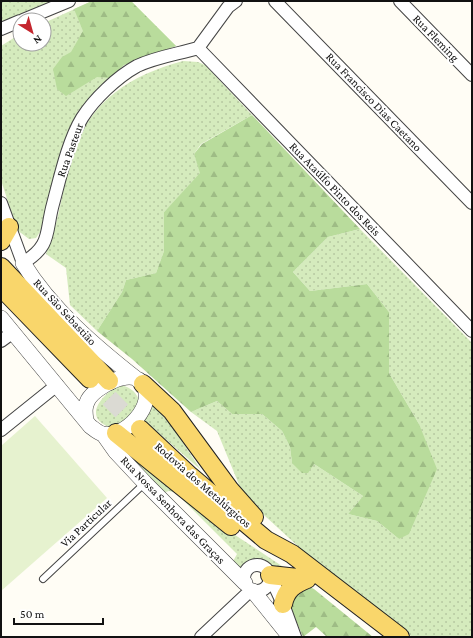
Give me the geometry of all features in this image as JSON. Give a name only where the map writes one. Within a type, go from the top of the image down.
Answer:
[{"type":"main road","points":[[1,267],[112,380]]},
{"type":"main road","points":[[1,287],[90,379]]},
{"type":"main road","points":[[140,382],[172,411],[238,501],[289,559]]},
{"type":"main road","name":"Rodovia dos Metalúrgicos","points":[[140,429],[190,476],[289,559],[400,637]]},
{"type":"main road","points":[[110,434],[215,513],[289,559]]},
{"type":"main road","name":"Rodovia dos Metalúrgicos","points":[[289,559],[307,579],[382,637]]},
{"type":"main road","points":[[271,577],[307,579]]},
{"type":"main road","points":[[283,604],[289,590],[294,585],[307,579]]},
{"type":"street","points":[[42,12],[69,1]]},
{"type":"street","points":[[198,48],[228,7],[236,1]]},
{"type":"street","name":"Rua Francisco Dias Caetano","points":[[276,1],[472,203]]},
{"type":"street","name":"Rua Fleming","points":[[400,1],[472,75]]},
{"type":"street","points":[[1,29],[12,24]]},
{"type":"street","name":"Rua Pasteur","points":[[23,263],[35,255],[45,241],[52,206],[66,156],[82,118],[111,84],[137,66],[198,48]]},
{"type":"street","name":"Rua Ataúlfo Pinto dos Reis","points":[[198,48],[472,331]]},
{"type":"street","name":"Rua São Sebastião","points":[[1,203],[5,234],[23,263],[49,297],[103,353],[140,382]]},
{"type":"street","points":[[1,318],[6,337],[57,385],[86,421],[95,430],[110,434],[130,425],[143,408],[146,392],[140,382],[121,378],[112,380],[88,399],[85,412],[86,421]]},
{"type":"street","name":"Rua São Sebastião","points":[[103,353],[112,380]]},
{"type":"street","points":[[1,430],[57,385]]},
{"type":"street","name":"Rua Nossa Senhora das Graças","points":[[110,434],[115,451],[249,588],[290,637]]},
{"type":"street","points":[[249,588],[244,575],[249,567],[253,565],[266,568],[283,604],[294,637]]},
{"type":"street","points":[[249,588],[264,590],[270,583],[271,577]]},
{"type":"street","points":[[201,637],[249,588]]},
{"type":"lane","name":"Via Particular","points":[[43,579],[145,483]]},
{"type":"green space","points":[[1,1],[55,1],[29,12],[12,12],[12,19],[1,21]]},
{"type":"green space","points":[[92,1],[131,1],[176,46],[124,65],[98,89],[78,111],[69,130],[40,232],[36,238],[29,239],[17,230],[1,180],[1,46],[12,39],[12,52],[52,52],[52,19]]},
{"type":"green space","points":[[92,1],[131,1],[176,46],[124,65],[110,78],[97,77],[66,96],[57,89],[53,69],[62,57],[71,52],[83,31],[74,9]]},
{"type":"green space","points":[[183,61],[198,62],[205,65],[252,115],[201,144],[194,154],[201,173],[164,212],[164,251],[156,273],[126,280],[122,292],[97,331],[70,305],[66,268],[46,254],[55,229],[73,153],[90,118],[115,92],[146,74]]},
{"type":"green space","points":[[252,115],[360,229],[328,237],[293,272],[310,291],[367,284],[389,312],[389,373],[419,424],[437,469],[409,534],[399,539],[377,521],[348,514],[363,496],[314,464],[308,473],[302,473],[292,463],[290,447],[282,431],[262,414],[232,414],[217,401],[191,412],[132,359],[97,331],[122,292],[126,280],[156,273],[164,251],[164,212],[200,173],[194,154],[202,144]]},
{"type":"green space","points":[[360,229],[472,343],[472,637],[412,637],[378,611],[301,549],[253,505],[240,487],[217,431],[191,412],[217,401],[232,414],[262,414],[282,431],[290,447],[292,463],[314,464],[363,496],[348,514],[377,521],[399,539],[419,424],[389,373],[389,312],[367,284],[310,291],[293,272],[328,237]]},
{"type":"green space","points":[[118,385],[131,389],[139,400],[128,418],[119,424],[109,427],[101,422],[97,417],[96,412],[101,400]]},
{"type":"green space","points":[[150,402],[171,425],[201,470],[146,422],[134,435],[199,494],[125,435]]},
{"type":"green space","points":[[35,416],[107,498],[1,591],[1,446]]},
{"type":"green space","points":[[122,451],[136,455],[229,531],[291,572],[276,573],[262,563],[253,562],[245,567],[241,573],[231,565],[237,554],[176,493],[169,491],[163,493]]},
{"type":"green space","points":[[310,587],[373,637],[327,637],[316,627],[303,637],[292,611],[290,597]]},
{"type":"tunnel","points":[[90,379],[140,429]]}]
